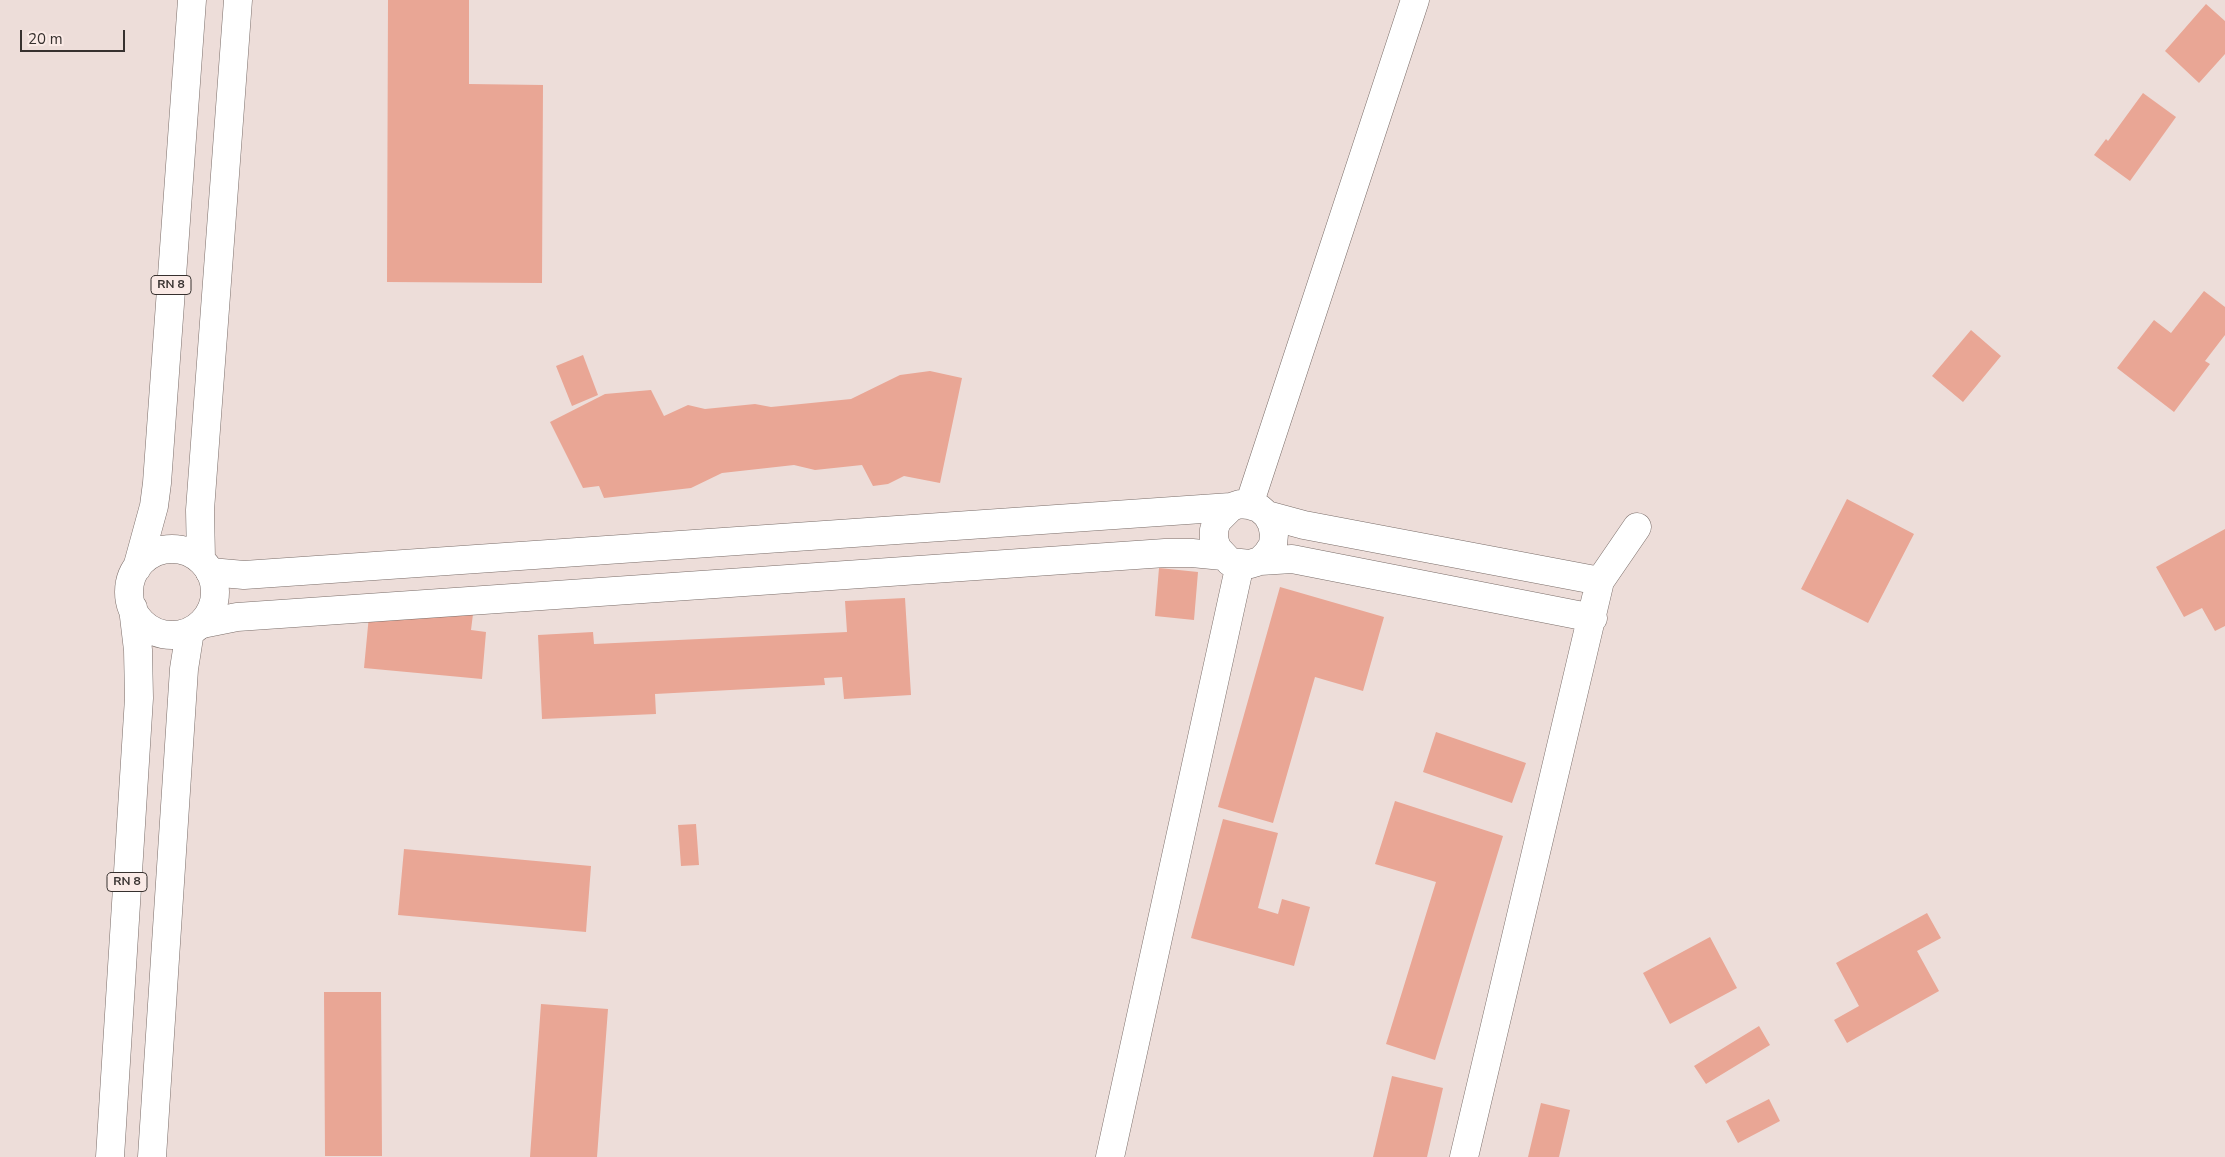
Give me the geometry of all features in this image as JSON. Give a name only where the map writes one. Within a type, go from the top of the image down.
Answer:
[{"type":"street","name":"RN 8","points":[[137,568],[154,506],[157,483],[192,0]]},
{"type":"street","points":[[152,1157],[184,669],[196,628],[212,609],[216,590],[205,565],[200,510],[238,0]]},
{"type":"street","points":[[1249,509],[1415,0]]},
{"type":"street","points":[[1241,560],[1268,554],[1273,545],[1274,534],[1272,524],[1249,509]]},
{"type":"street","points":[[1241,560],[1214,539],[1214,530],[1217,521],[1249,509]]},
{"type":"street","points":[[1593,618],[1292,559],[1241,560],[1192,552],[237,617],[177,635],[163,634],[140,620],[133,608],[130,595],[131,580],[137,568],[147,557],[160,551],[174,549],[188,552],[205,565],[254,574],[1249,509],[1304,525],[1600,581]]},
{"type":"street","points":[[1464,1157],[1593,618],[1600,581],[1637,527]]},
{"type":"street","points":[[1110,1157],[1241,560]]},
{"type":"street","name":"RN 8","points":[[110,1157],[139,698],[138,650],[133,608]]},
{"type":"building","points":[[388,0],[469,0],[469,84],[543,85],[542,283],[387,282]]},
{"type":"building","points":[[2206,4],[2225,21],[2225,54],[2199,83],[2165,51]]},
{"type":"building","points":[[2143,93],[2176,117],[2130,181],[2094,155],[2106,139],[2108,141]]},
{"type":"building","points":[[2204,291],[2225,307],[2225,335],[2205,361],[2210,364],[2174,412],[2117,368],[2154,320],[2171,333]]},
{"type":"building","points":[[1971,330],[2001,356],[1963,402],[1932,376]]},
{"type":"building","points":[[583,355],[598,395],[572,406],[556,366]]},
{"type":"building","points":[[930,371],[962,378],[940,483],[904,476],[888,484],[873,486],[862,465],[815,470],[794,465],[722,473],[691,488],[604,498],[599,486],[583,488],[550,422],[605,394],[651,390],[664,416],[688,405],[705,409],[755,404],[771,407],[851,399],[900,375]]},
{"type":"building","points":[[1847,499],[1914,534],[1868,623],[1801,589]]},
{"type":"building","points":[[2225,529],[2225,626],[2215,631],[2202,608],[2184,617],[2156,567]]},
{"type":"building","points":[[1159,568],[1198,572],[1194,620],[1155,616]]},
{"type":"building","points":[[1280,587],[1384,617],[1363,691],[1315,677],[1273,823],[1218,807]]},
{"type":"building","points":[[905,598],[911,695],[844,699],[842,677],[824,678],[825,685],[655,694],[656,714],[542,719],[538,635],[593,632],[594,644],[847,632],[845,601]]},
{"type":"building","points":[[370,605],[473,614],[471,630],[486,632],[482,679],[364,668]]},
{"type":"building","points":[[1436,732],[1526,763],[1512,803],[1423,772]]},
{"type":"building","points":[[1395,801],[1503,836],[1435,1060],[1386,1044],[1436,882],[1375,864]]},
{"type":"building","points":[[1223,819],[1278,833],[1258,908],[1278,914],[1282,899],[1310,907],[1294,966],[1191,938]]},
{"type":"building","points":[[696,824],[699,865],[681,866],[678,825]]},
{"type":"building","points":[[404,849],[591,866],[586,932],[398,915]]},
{"type":"building","points":[[1927,913],[1941,938],[1917,951],[1939,991],[1847,1043],[1834,1020],[1859,1006],[1836,963]]},
{"type":"building","points":[[1710,937],[1737,988],[1670,1024],[1643,973]]},
{"type":"building","points":[[324,992],[381,992],[382,1156],[325,1156]]},
{"type":"building","points":[[541,1004],[608,1009],[597,1157],[530,1157]]},
{"type":"building","points":[[1759,1026],[1770,1045],[1706,1084],[1694,1066]]},
{"type":"building","points":[[1392,1076],[1443,1088],[1427,1157],[1373,1157]]},
{"type":"building","points":[[1769,1099],[1780,1121],[1738,1143],[1726,1121]]},
{"type":"building","points":[[1541,1103],[1570,1110],[1559,1157],[1528,1157]]}]
